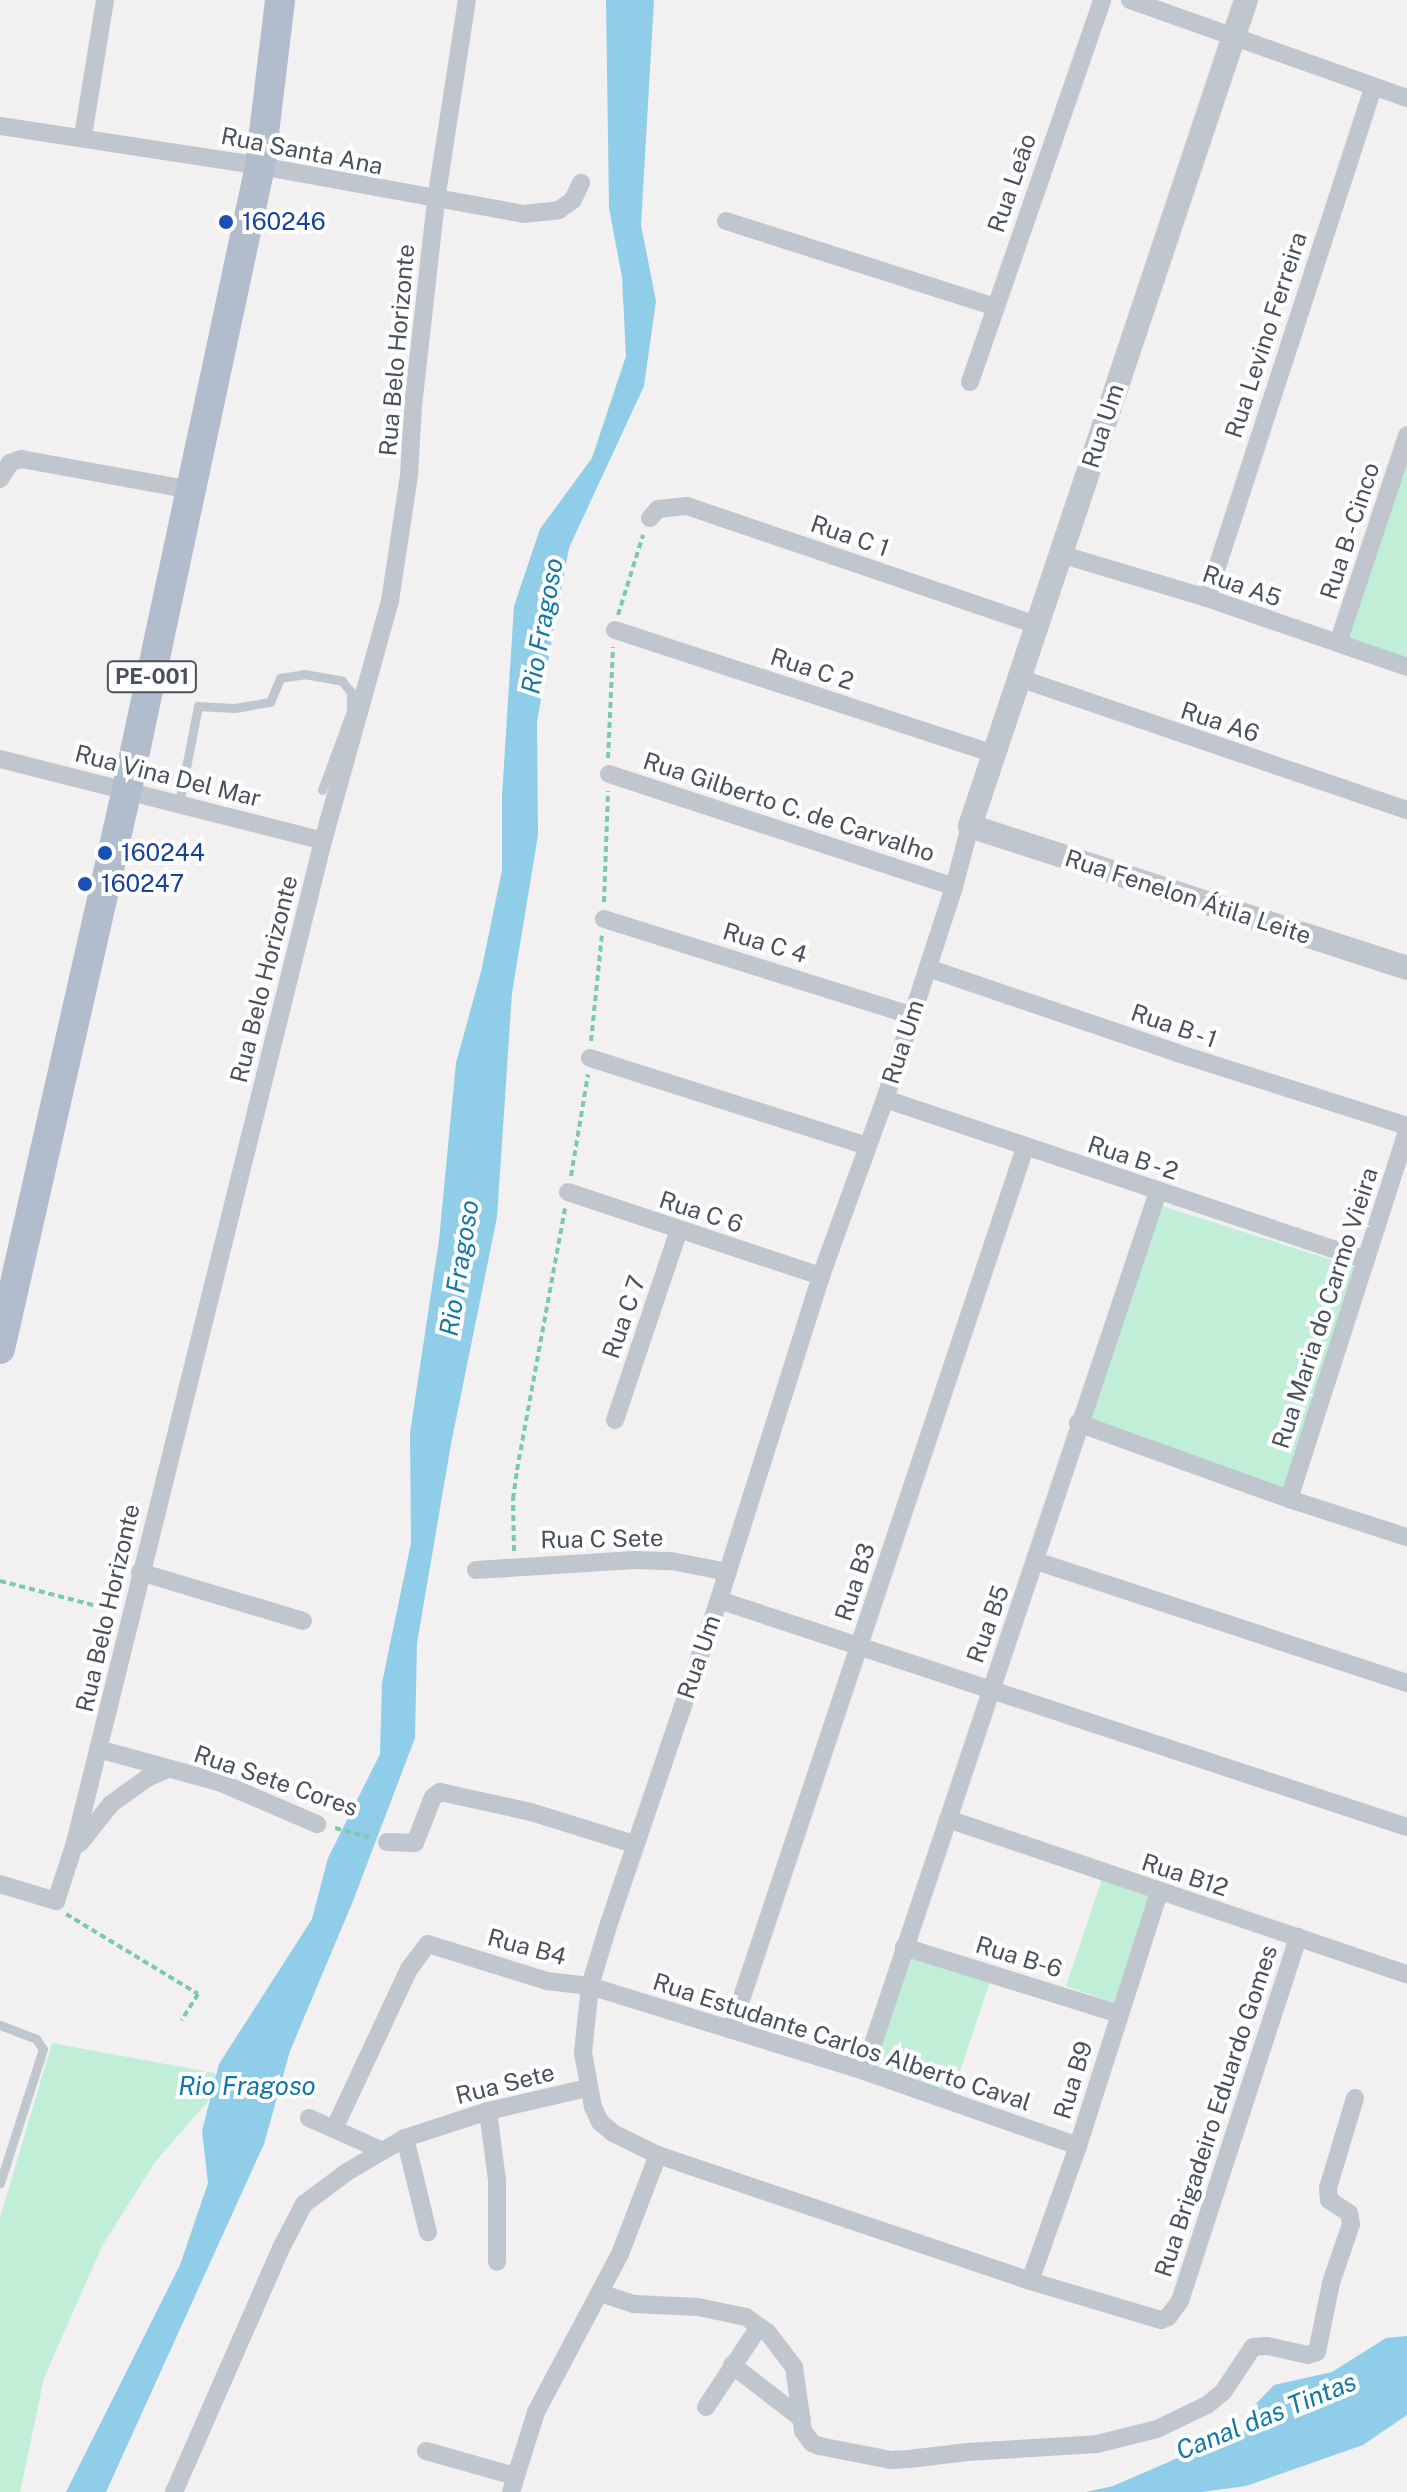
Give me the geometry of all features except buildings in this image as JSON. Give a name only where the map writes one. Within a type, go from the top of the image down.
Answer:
[{"type":"main road","name":"PE-001","points":[[0,1349],[127,789],[260,166],[280,0]]},
{"type":"street","points":[[83,136],[105,0]]},
{"type":"street","name":"Rua Belo Horizonte","points":[[56,1901],[98,1749],[323,841],[386,616],[402,540],[436,200],[467,0]]},
{"type":"street","name":"Rua Leão","points":[[970,382],[1102,0]]},
{"type":"street","points":[[1130,0],[1407,98]]},
{"type":"street","name":"Rua Um","points":[[588,2088],[583,2053],[590,1986],[634,1844],[719,1600],[821,1276],[865,1145],[885,1099],[954,887],[970,826],[1246,0]]},
{"type":"street","name":"Rua Levino Ferreira","points":[[1207,598],[1373,88]]},
{"type":"street","name":"Rua Santa Ana","points":[[0,126],[83,136],[436,200],[542,215],[559,210],[573,200],[581,183]]},
{"type":"street","points":[[726,221],[995,307]]},
{"type":"street","name":"Rua B - Cinco","points":[[1338,643],[1407,435]]},
{"type":"street","points":[[0,479],[10,463],[21,459],[192,490]]},
{"type":"street","name":"Rua C 1","points":[[650,518],[658,509],[687,506],[1037,625]]},
{"type":"street","name":"Rua A5","points":[[1060,554],[1207,598],[1407,667]]},
{"type":"street","name":"Rua C 2","points":[[615,630],[994,754]]},
{"type":"street","name":"Rua A6","points":[[1019,678],[1407,810]]},
{"type":"street","name":"Rua Vina Del Mar","points":[[0,759],[323,841]]},
{"type":"street","name":"Rua Gilberto C. de Carvalho","points":[[609,774],[954,887]]},
{"type":"street","name":"Rua Fenelon Átila Leite","points":[[970,826],[1407,968]]},
{"type":"street","name":"Rua C 4","points":[[604,919],[911,1015]]},
{"type":"street","name":"Rua B - 1","points":[[928,968],[1407,1129]]},
{"type":"street","points":[[590,1058],[865,1145]]},
{"type":"street","name":"Rua B - 2","points":[[885,1099],[1366,1260]]},
{"type":"street","name":"Rua Maria do Carmo Vieira","points":[[1289,1499],[1407,1129]]},
{"type":"street","name":"Rua B3","points":[[731,2030],[1025,1148]]},
{"type":"street","name":"Rua C 6","points":[[568,1192],[821,1276]]},
{"type":"street","name":"Rua B5","points":[[864,2071],[990,1689],[1036,1561],[1078,1423],[1158,1192]]},
{"type":"street","name":"Rua C 7","points":[[615,1420],[679,1230]]},
{"type":"street","points":[[1078,1423],[1289,1499],[1407,1537]]},
{"type":"street","name":"Rua C Sete","points":[[476,1570],[634,1560],[671,1561],[728,1572]]},
{"type":"street","points":[[1036,1561],[1407,1683]]},
{"type":"street","points":[[140,1572],[303,1621]]},
{"type":"street","points":[[719,1600],[1407,1827]]},
{"type":"street","name":"Rua Sete Cores","points":[[98,1749],[219,1782],[317,1824]]},
{"type":"street","points":[[70,1858],[95,1820],[111,1804],[147,1778],[168,1769]]},
{"type":"street","points":[[387,1842],[415,1843],[433,1797],[440,1792],[454,1792],[634,1844]]},
{"type":"street","name":"Rua B12","points":[[948,1819],[1407,1974]]},
{"type":"street","points":[[0,1884],[56,1901]]},
{"type":"street","name":"Rua B9","points":[[1030,2281],[1078,2146],[1159,1892]]},
{"type":"street","name":"Rua Brigadeiro Eduardo Gomes","points":[[1180,2301],[1298,1937]]},
{"type":"street","name":"Rua B4","points":[[335,2127],[422,1948],[428,1944],[547,1981],[590,1986]]},
{"type":"street","name":"Rua B-6","points":[[904,1947],[1119,2014]]},
{"type":"street","name":"Rua Estudante Carlos Alberto Caval","points":[[590,1986],[864,2071],[1078,2146]]},
{"type":"street","name":"Rua Sete","points":[[174,2492],[300,2211],[321,2191],[381,2150],[405,2138],[488,2111],[588,2088],[600,2122],[613,2133],[658,2155],[1151,2319],[1168,2317],[1180,2301]]},
{"type":"street","points":[[600,2293],[634,2304],[731,2311],[759,2327],[794,2367],[803,2431],[812,2443],[891,2460],[1097,2444],[1157,2429],[1207,2405],[1223,2392],[1253,2347],[1314,2354],[1331,2283],[1351,2224],[1346,2208],[1329,2200],[1328,2188],[1355,2098]]},
{"type":"street","points":[[488,2111],[497,2180],[497,2262]]},
{"type":"street","points":[[309,2118],[381,2150]]},
{"type":"street","points":[[405,2138],[428,2232]]},
{"type":"street","points":[[426,2451],[513,2484],[536,2412],[620,2254],[658,2155]]},
{"type":"street","points":[[706,2407],[759,2327]]},
{"type":"street","points":[[732,2365],[802,2419]]},
{"type":"lane","points":[[179,803],[198,706],[212,704],[235,708],[270,702],[280,678],[304,674],[342,681],[351,692],[351,711],[322,790]]},
{"type":"lane","points":[[0,2025],[36,2039],[43,2049],[0,2183]]},
{"type":"path","points":[[0,1581],[130,1614]]},
{"type":"path","name":"Rua Sete Cores","points":[[317,1824],[387,1842]]},
{"type":"path","points":[[56,1901],[61,1911],[198,1994],[182,2020]]},
{"type":"green space","points":[[1407,461],[1407,665],[1346,646]]},
{"type":"green space","points":[[1159,1205],[1354,1267],[1286,1491],[1089,1426]]},
{"type":"green space","points":[[1102,1879],[1151,1896],[1115,2003],[1066,1986]]},
{"type":"green space","points":[[911,1956],[990,1982],[952,2095],[873,2069]]},
{"type":"green space","points":[[52,2043],[230,2076],[155,2162],[102,2246],[44,2378],[20,2492],[0,2492],[0,2218]]},
{"type":"water","name":"Rio Fragoso","points":[[606,0],[654,0],[641,225],[656,301],[644,386],[569,548],[537,721],[538,835],[512,993],[497,1217],[451,1444],[417,1643],[415,1738],[353,1901],[290,2051],[264,2144],[106,2492],[66,2492],[180,2265],[208,2183],[202,2131],[219,2064],[312,1919],[328,1858],[380,1754],[382,1683],[411,1543],[410,1433],[439,1240],[456,1063],[481,972],[502,870],[502,796],[514,606],[540,529],[592,458],[626,356],[622,277],[609,208]]},
{"type":"water","name":"Canal das Tintas","points":[[1407,2336],[1407,2415],[1363,2445],[1246,2486],[1201,2492],[1086,2492],[1113,2486],[1245,2429],[1254,2406],[1274,2385],[1332,2372],[1386,2338]]},
{"type":"place","name":"160246","points":[[226,222]]},
{"type":"place","name":"160244","points":[[105,853]]},
{"type":"place","name":"160247","points":[[85,884]]}]
